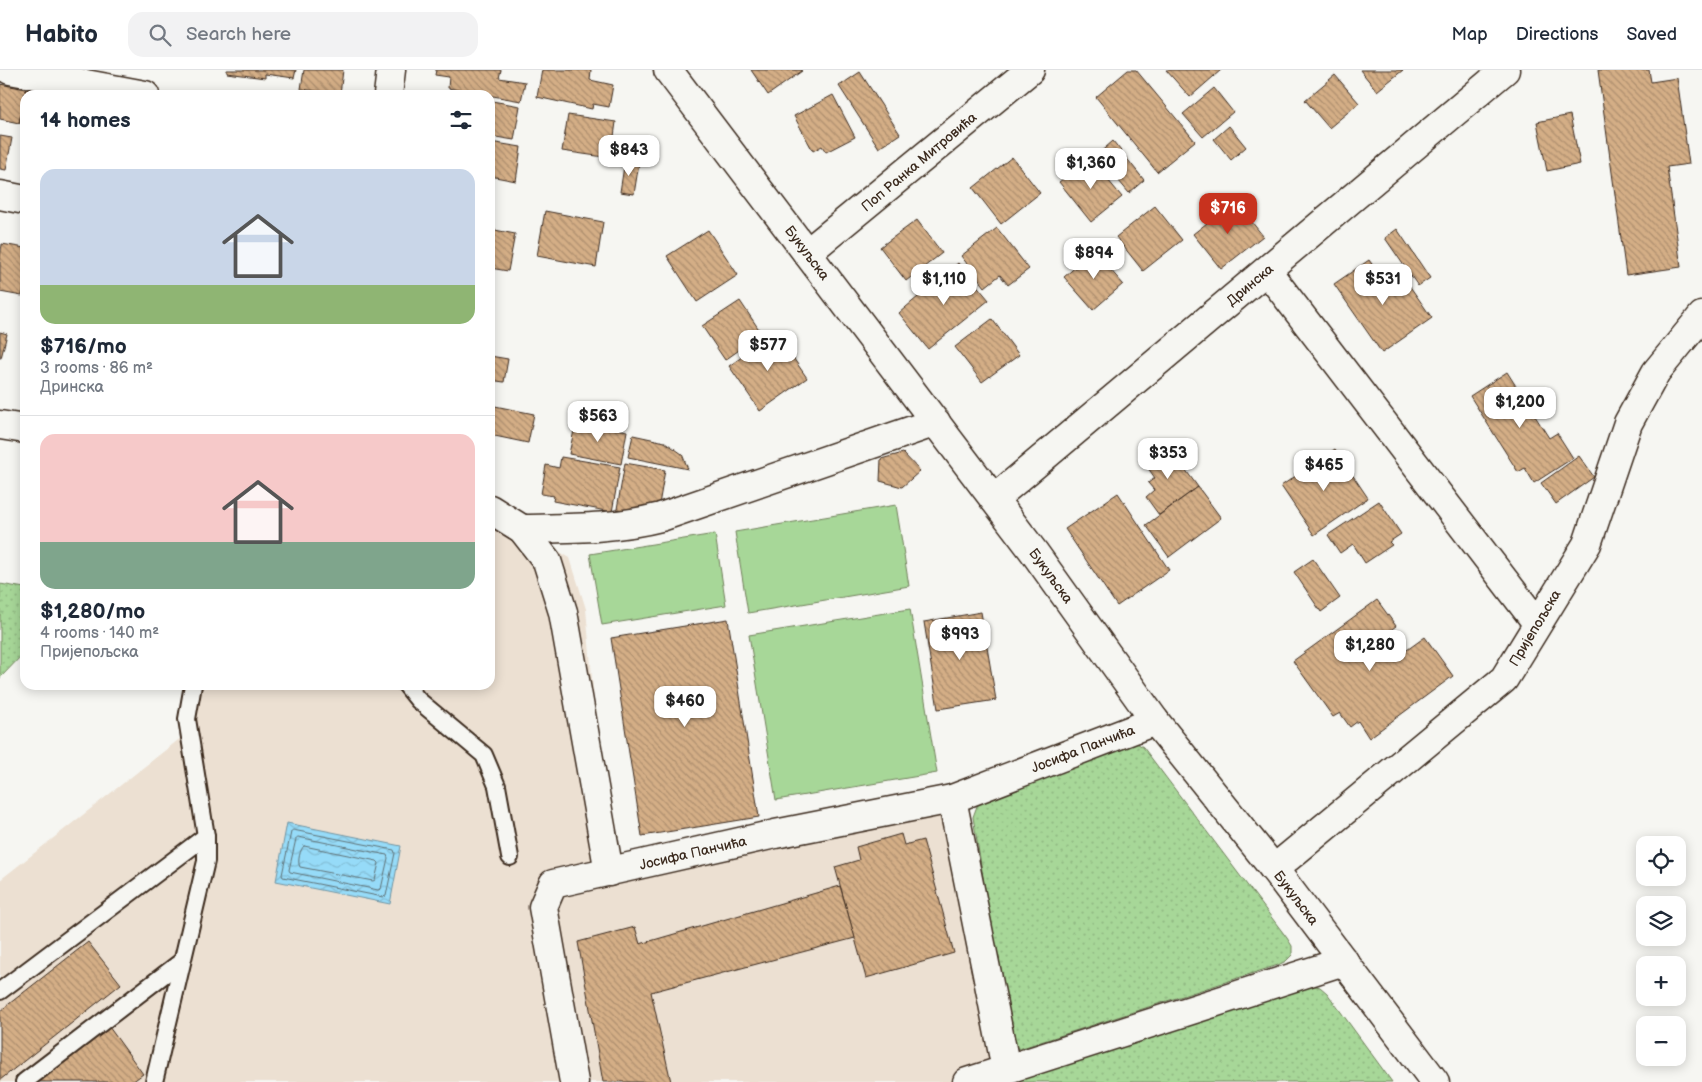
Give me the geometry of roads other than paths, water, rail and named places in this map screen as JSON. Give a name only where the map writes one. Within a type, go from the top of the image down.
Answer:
[{"type":"street","points":[[10,70],[118,90]]},
{"type":"street","points":[[389,90],[391,70]]},
{"type":"street","name":"Букуљска","points":[[668,70],[1034,552],[1155,721],[1274,869],[1435,1082]]},
{"type":"street","name":"Поп Ранка Митровића","points":[[807,253],[1030,70]]},
{"type":"street","name":"Дринска","points":[[994,499],[1505,70]]},
{"type":"street","points":[[0,195],[20,199]]},
{"type":"street","points":[[1267,271],[1537,623]]},
{"type":"street","name":"Пријепољска","points":[[1274,869],[1504,679],[1587,544],[1628,423],[1656,372],[1702,316]]},
{"type":"street","points":[[522,528],[593,527],[632,524],[661,517],[936,422]]},
{"type":"street","points":[[0,425],[20,428]]},
{"type":"street","points":[[495,512],[522,528],[547,561],[563,612],[609,872]]},
{"type":"street","name":"Јосифа Панчића","points":[[574,1082],[543,907],[553,884],[775,834],[952,799],[1155,721]]},
{"type":"street","points":[[952,799],[1006,1070]]},
{"type":"street","points":[[967,1082],[1344,961]]},
{"type":"lane","points":[[154,1082],[206,861],[206,836],[187,718],[192,690]]},
{"type":"lane","points":[[410,690],[418,700],[484,755],[497,786],[510,858]]},
{"type":"lane","points":[[0,991],[206,836]]},
{"type":"lane","points":[[24,1082],[182,961]]},
{"type":"water","points":[[287,823],[401,846],[390,904],[276,881]]}]
